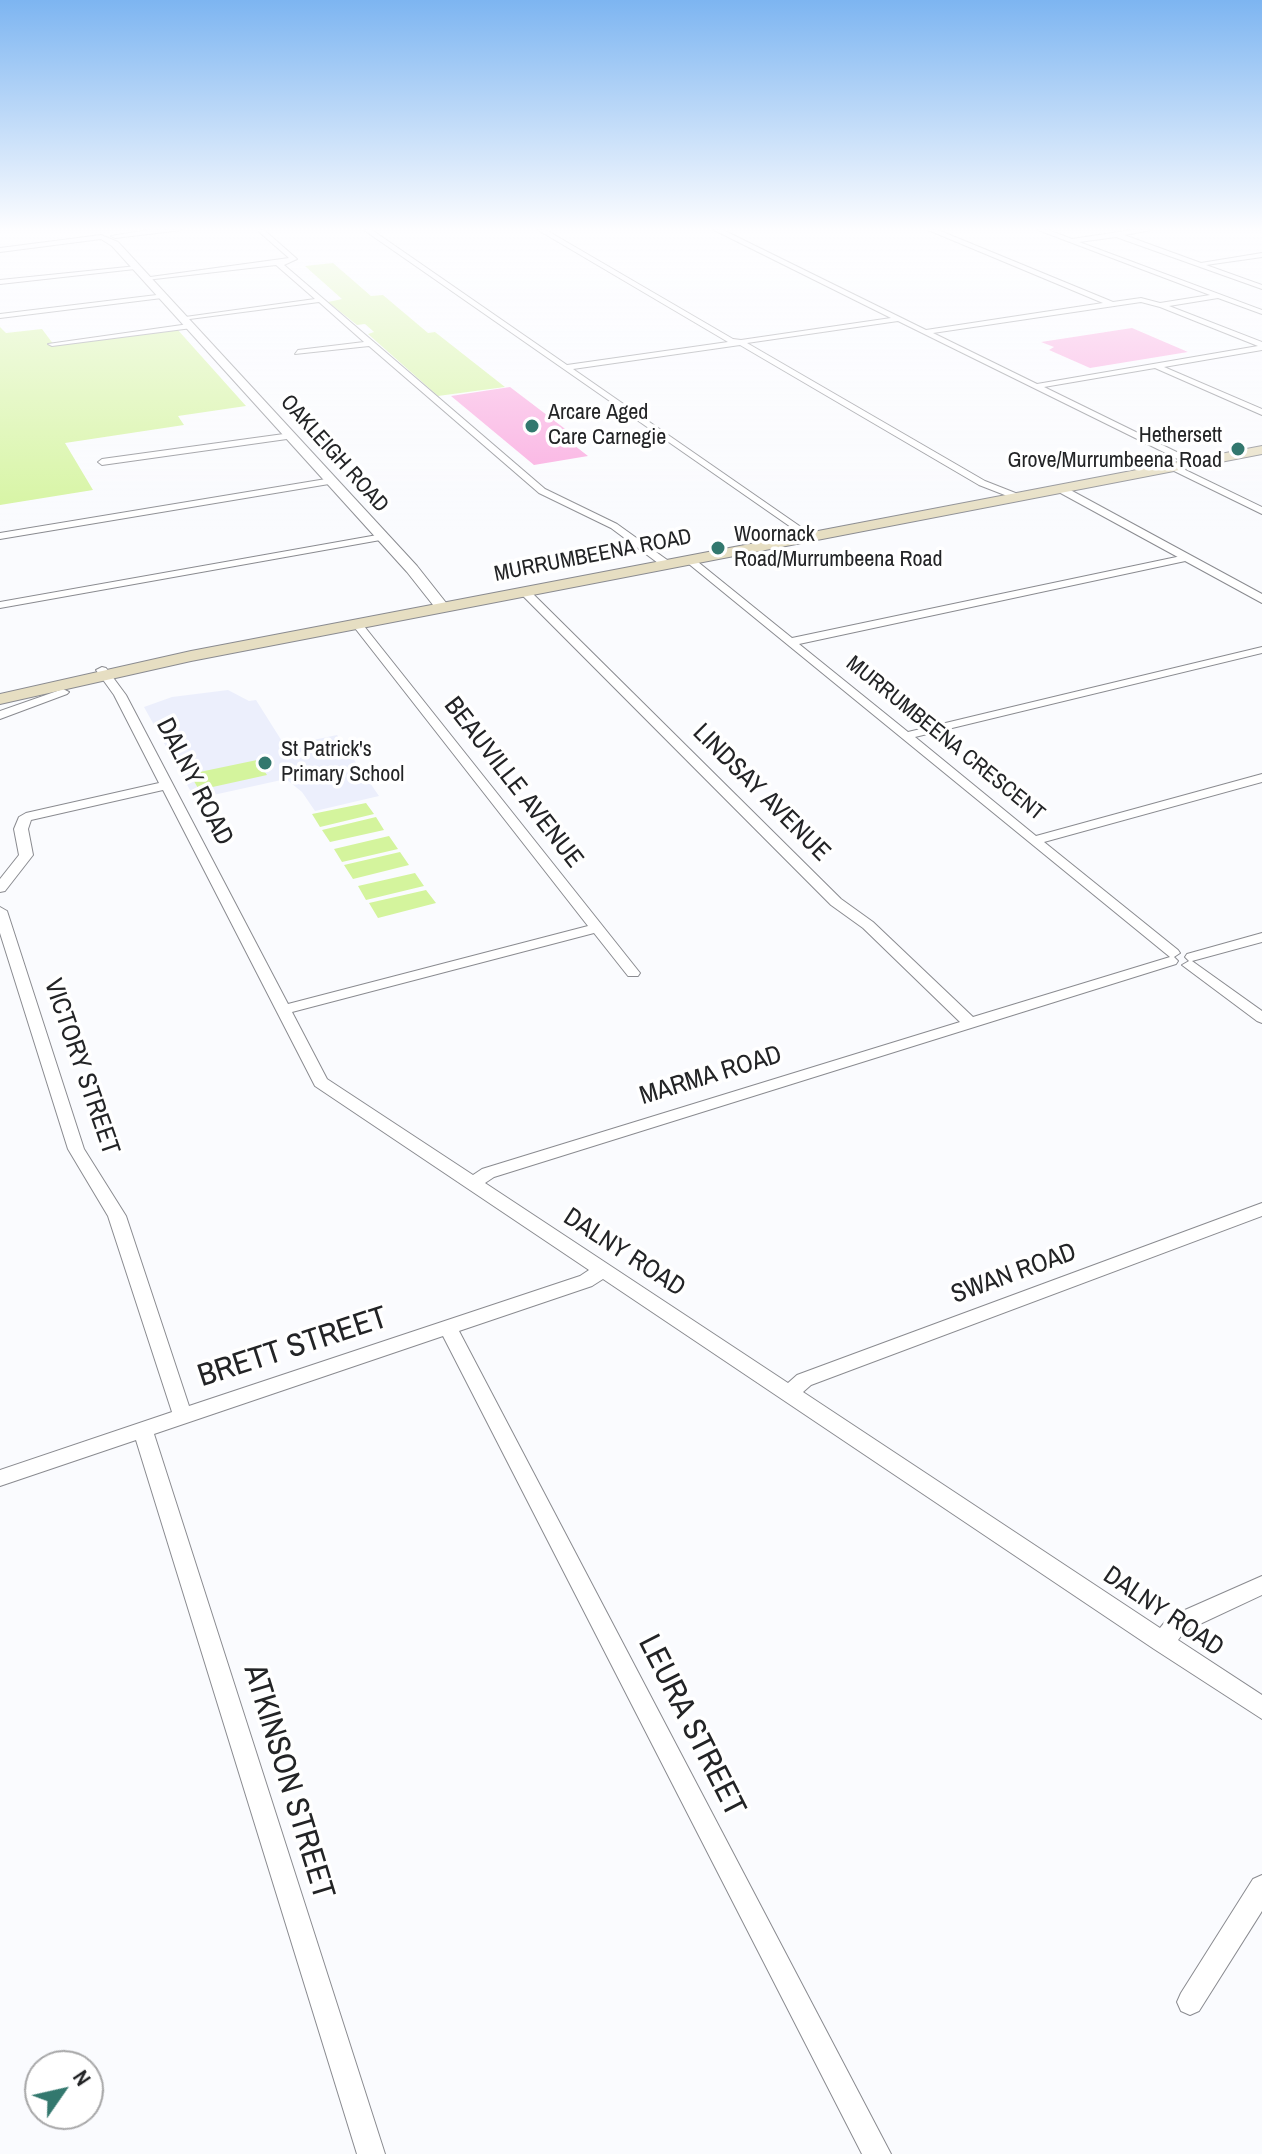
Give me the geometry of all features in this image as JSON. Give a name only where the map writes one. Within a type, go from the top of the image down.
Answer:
[{"type":"main road","name":"MURRUMBEENA ROAD","points":[[0,699],[168,660],[1262,450]]},
{"type":"main road","name":"MURRUMBEENA ROAD","points":[[0,689],[109,672]]},
{"type":"street","points":[[52,344],[134,331]]},
{"type":"street","name":"OAKLEIGH ROAD","points":[[194,331],[447,606]]},
{"type":"street","points":[[357,331],[542,491],[614,526],[661,565]]},
{"type":"street","points":[[510,331],[805,537]]},
{"type":"street","points":[[716,331],[1009,498]]},
{"type":"street","points":[[564,368],[822,331]]},
{"type":"street","points":[[923,331],[1195,462]]},
{"type":"street","points":[[926,332],[936,331]]},
{"type":"street","points":[[1223,331],[1262,346]]},
{"type":"street","points":[[298,352],[372,343]]},
{"type":"street","points":[[1038,386],[1262,346]]},
{"type":"street","points":[[1157,366],[1262,412]]},
{"type":"street","points":[[102,462],[291,436]]},
{"type":"street","points":[[1173,467],[1262,511]]},
{"type":"street","points":[[0,536],[332,481]]},
{"type":"street","points":[[1059,488],[1262,599]]},
{"type":"street","points":[[0,605],[383,537]]},
{"type":"street","points":[[791,642],[1186,558]]},
{"type":"street","name":"MURRUMBEENA CRESCENT","points":[[689,560],[1035,840],[1172,957]]},
{"type":"street","name":"LINDSAY AVENUE","points":[[524,591],[836,902],[868,925],[969,1022]]},
{"type":"street","name":"BEAUVILLE AVENUE","points":[[356,623],[633,973]]},
{"type":"street","points":[[906,736],[1262,650]]},
{"type":"street","name":"DALNY ROAD","points":[[109,672],[321,1082],[1262,1708]]},
{"type":"street","points":[[0,715],[63,692]]},
{"type":"street","points":[[1035,840],[1262,778]]},
{"type":"street","points":[[0,888],[26,855],[21,829],[26,817],[166,785]]},
{"type":"street","name":"VICTORY STREET","points":[[0,911],[76,1149],[117,1216],[183,1417]]},
{"type":"street","points":[[284,1010],[596,928]]},
{"type":"street","points":[[1191,961],[1262,937]]},
{"type":"street","points":[[1172,957],[1191,961],[1262,1018]]},
{"type":"street","name":"MARMA ROAD","points":[[472,1184],[488,1173],[1172,957]]},
{"type":"street","name":"SWAN ROAD","points":[[789,1393],[804,1380],[1262,1209]]},
{"type":"street","name":"BRETT STREET","points":[[0,1478],[586,1281],[602,1270]]},
{"type":"street","name":"LEURA STREET","points":[[448,1328],[877,2154]]},
{"type":"street","name":"ATKINSON STREET","points":[[143,1430],[371,2154]]},
{"type":"street","points":[[1162,1642],[1177,1624],[1262,1585]]},
{"type":"street","points":[[1190,2002],[1262,1888]]},
{"type":"shaded area","name":"St Patrick's Primary School","points":[[228,690],[249,701],[256,700],[285,746],[337,735],[379,796],[315,811],[302,792],[286,779],[195,799],[144,707],[172,697]]},
{"type":"green space","points":[[0,331],[6,333],[43,331],[54,345],[178,331],[246,406],[178,416],[184,425],[65,443],[93,490],[0,505]]},
{"type":"green space","points":[[435,332],[505,387],[438,396],[368,334]]},
{"type":"green space","points":[[257,760],[267,775],[199,790],[190,774]]},
{"type":"green space","points":[[366,803],[374,814],[320,827],[312,814]]},
{"type":"green space","points":[[376,817],[384,830],[330,842],[322,830]]},
{"type":"green space","points":[[389,836],[398,849],[342,862],[334,849]]},
{"type":"green space","points":[[400,852],[409,865],[353,879],[344,865]]},
{"type":"green space","points":[[415,873],[424,886],[366,900],[358,886]]},
{"type":"green space","points":[[426,890],[436,903],[378,918],[369,903]]},
{"type":"building","points":[[1116,331],[1138,331],[1188,352],[1090,368],[1049,350],[1054,347],[1041,342]]},
{"type":"building","name":"Arcare Aged Care Carnegie","points":[[510,387],[581,441],[570,442],[588,456],[534,465],[451,396]]},
{"type":"place","name":"Arcare Aged Care Carnegie","points":[[532,426]]},
{"type":"place","name":"Hethersett Grove/Murrumbeena Road","points":[[1238,449]]},
{"type":"place","name":"Woornack Road/Murrumbeena Road","points":[[718,548]]},
{"type":"place","name":"St Patrick's Primary School","points":[[265,763]]}]
